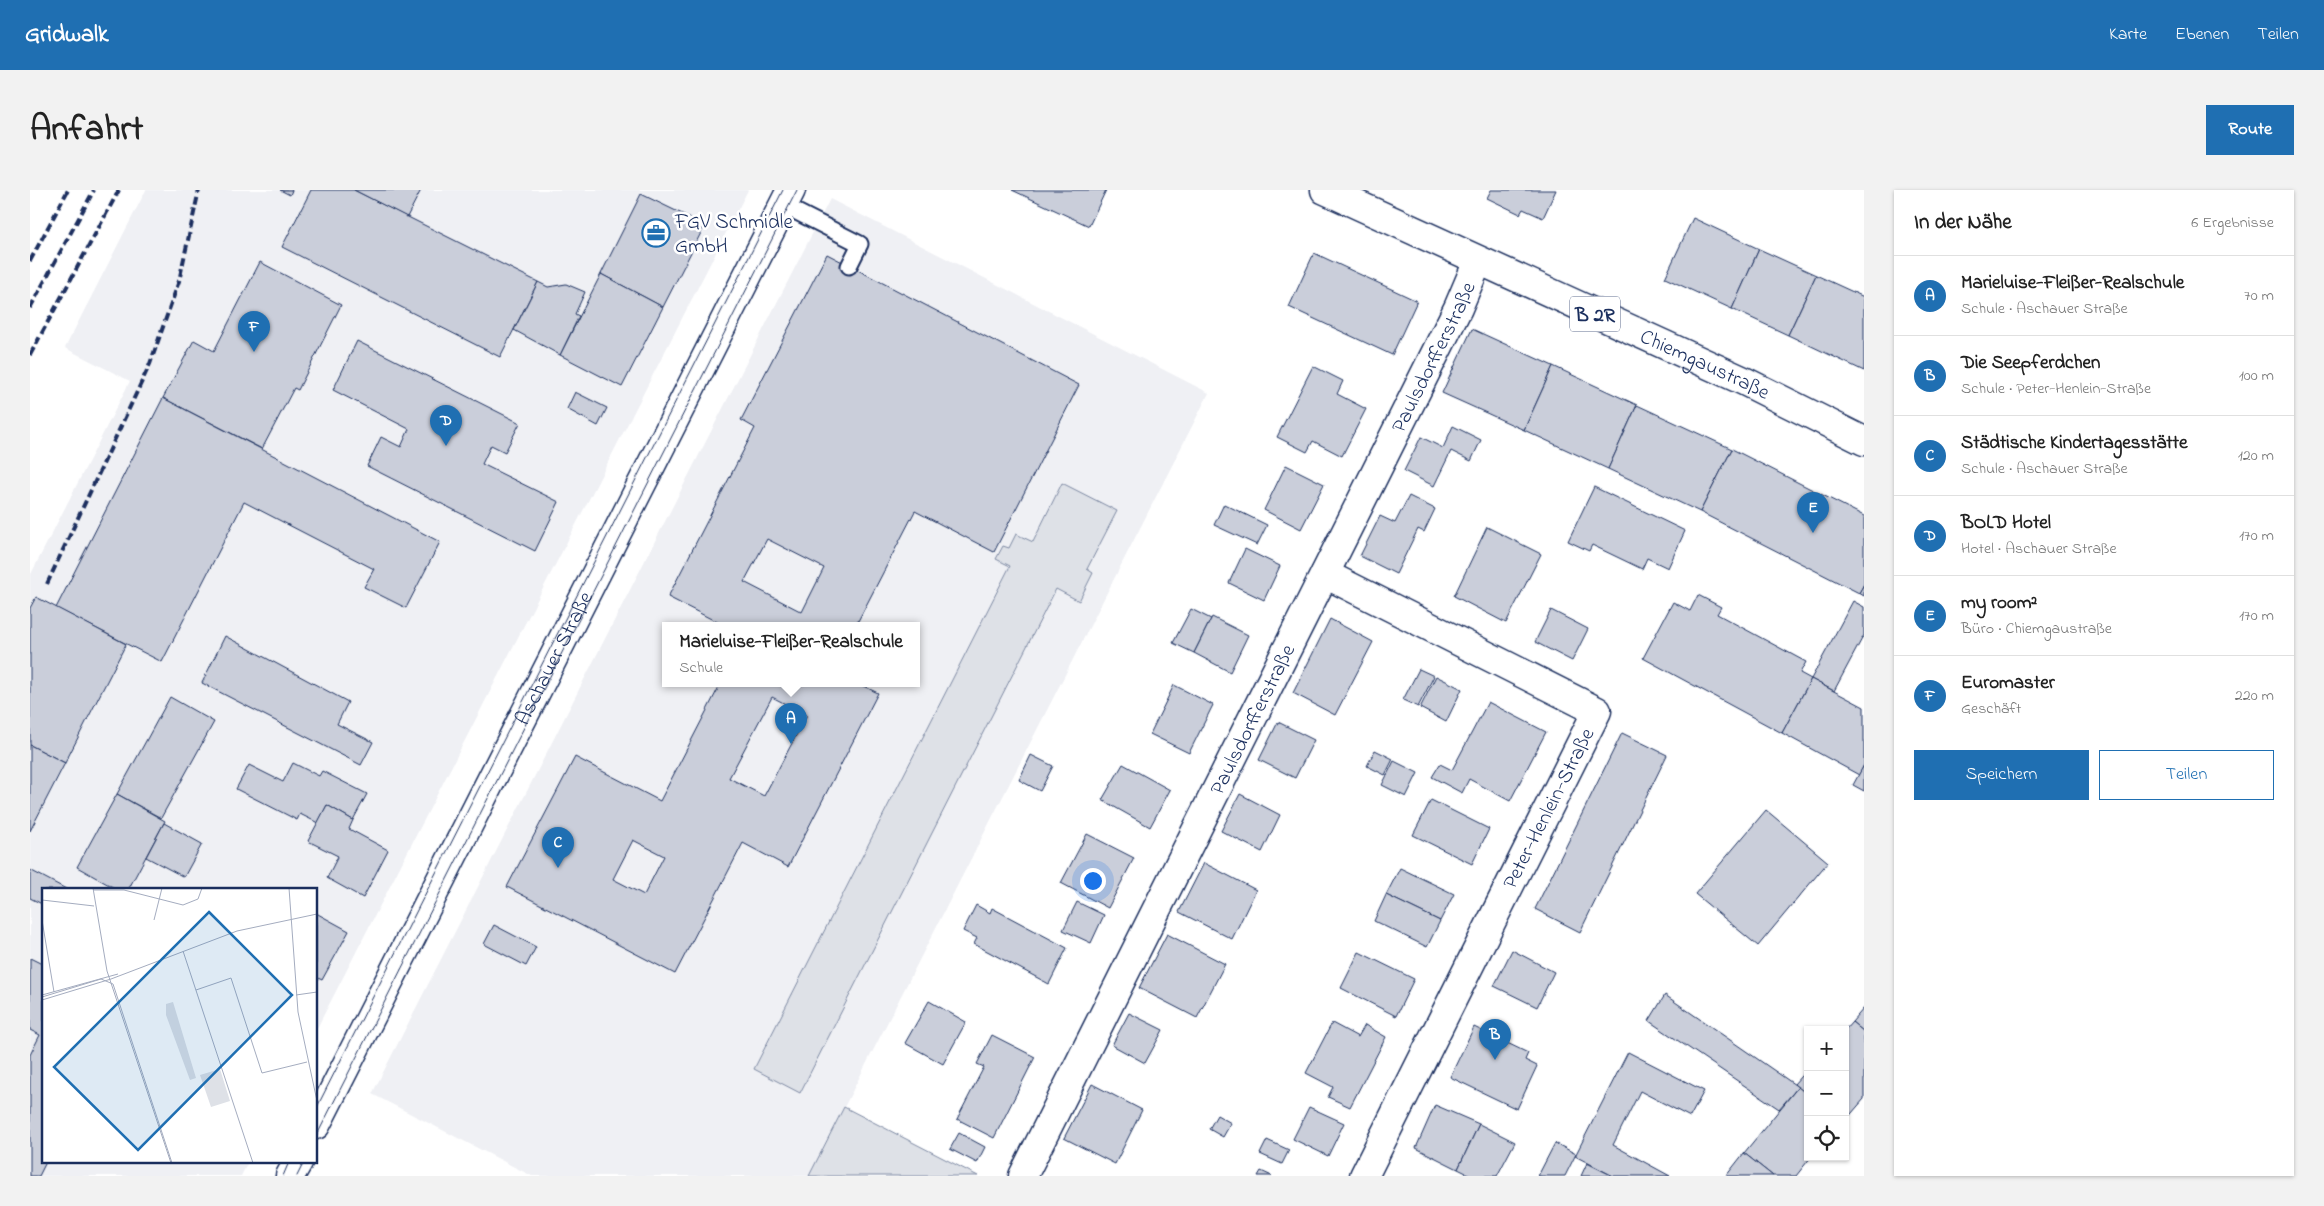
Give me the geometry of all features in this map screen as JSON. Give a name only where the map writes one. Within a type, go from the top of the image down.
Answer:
[{"type":"street","name":"Chiemgaustraße","points":[[1325,190],[1736,377],[1864,441]]},
{"type":"street","name":"Aschauer Straße","points":[[318,1121],[787,198]]},
{"type":"street","name":"Paulsdorfferstraße","points":[[1023,1176],[1458,308],[1478,261]]},
{"type":"street","name":"Peter-Henlein-Straße","points":[[1325,574],[1597,711],[1364,1176]]},
{"type":"street","points":[[290,1176],[297,1164]]},
{"type":"lane","points":[[787,198],[860,244],[849,266]]},
{"type":"shaded area","points":[[146,190],[748,190],[318,1026],[318,888],[42,888],[42,1164],[247,1164],[241,1176],[30,1176],[30,576],[130,381],[65,348]]},
{"type":"shaded area","points":[[830,199],[1209,393],[809,1176],[532,1176],[372,1094]]},
{"type":"shaded area","points":[[1062,483],[1117,511],[1087,569],[1093,573],[1079,601],[1056,589],[800,1093],[754,1069],[1010,566],[996,559],[1003,546],[1009,548],[1016,534],[1033,542]]},
{"type":"shaded area","points":[[844,1107],[978,1176],[809,1176]]},
{"type":"building","points":[[280,190],[292,190],[290,195]]},
{"type":"building","points":[[311,190],[354,190],[538,282],[500,357],[282,247]]},
{"type":"building","points":[[354,190],[421,190],[407,217]]},
{"type":"building","points":[[1012,190],[1106,190],[1089,226]]},
{"type":"building","points":[[1491,190],[1556,190],[1543,218],[1523,209],[1520,214],[1487,198]]},
{"type":"building","points":[[641,194],[705,225],[663,307],[601,274]]},
{"type":"building","points":[[1693,218],[1759,249],[1732,309],[1665,278]]},
{"type":"building","points":[[1759,249],[1816,275],[1788,335],[1732,309]]},
{"type":"building","points":[[1314,253],[1417,301],[1392,355],[1289,307]]},
{"type":"building","points":[[827,254],[1079,385],[994,552],[915,511],[858,622],[717,622],[668,597],[755,428],[741,420]],"holes":[[[767,539],[824,568],[802,612],[744,582]]]},
{"type":"building","points":[[260,262],[341,305],[298,390],[294,388],[262,449],[163,398],[194,340],[214,351]]},
{"type":"building","points":[[601,274],[663,307],[622,387],[560,355]]},
{"type":"building","points":[[1816,275],[1864,297],[1864,371],[1788,335]]},
{"type":"building","points":[[538,282],[548,287],[566,284],[585,292],[575,314],[579,316],[560,355],[514,330]]},
{"type":"building","points":[[1472,329],[1553,366],[1524,430],[1442,393]]},
{"type":"building","points":[[357,341],[520,423],[505,452],[491,445],[482,464],[559,502],[535,551],[367,466],[381,437],[401,447],[409,429],[333,390]]},
{"type":"building","points":[[1313,366],[1343,381],[1337,394],[1366,409],[1342,456],[1313,441],[1307,452],[1277,437]]},
{"type":"building","points":[[1553,366],[1637,405],[1608,469],[1524,430]]},
{"type":"building","points":[[575,392],[607,408],[598,426],[567,409]]},
{"type":"building","points":[[163,398],[440,542],[406,608],[364,587],[374,569],[244,502],[162,662],[56,608]]},
{"type":"building","points":[[1637,405],[1732,449],[1700,512],[1608,469]]},
{"type":"building","points":[[1453,426],[1481,440],[1471,461],[1451,451],[1434,486],[1404,471],[1421,437],[1443,448]]},
{"type":"building","points":[[1732,449],[1864,516],[1864,584],[1859,593],[1700,512]]},
{"type":"building","points":[[1286,465],[1324,484],[1301,529],[1264,510]]},
{"type":"building","points":[[1594,487],[1685,531],[1668,568],[1647,558],[1642,569],[1592,545],[1589,551],[1568,541]]},
{"type":"building","points":[[1409,496],[1435,509],[1424,532],[1418,529],[1396,574],[1360,556],[1380,516],[1395,523]]},
{"type":"building","points":[[1224,504],[1267,525],[1257,545],[1214,525]]},
{"type":"building","points":[[1487,527],[1541,554],[1506,623],[1454,596]]},
{"type":"building","points":[[1245,549],[1280,566],[1264,600],[1229,583]]},
{"type":"building","points":[[1864,584],[1864,596],[1859,593]]},
{"type":"building","points":[[1698,595],[1721,607],[1717,614],[1806,662],[1800,673],[1811,679],[1782,733],[1643,658],[1673,602],[1690,611]]},
{"type":"building","points":[[36,597],[126,644],[65,763],[30,745],[30,608]]},
{"type":"building","points":[[1853,601],[1864,607],[1864,635],[1834,691],[1811,679]]},
{"type":"building","points":[[1191,609],[1211,619],[1194,653],[1173,643]]},
{"type":"building","points":[[1551,610],[1588,629],[1572,661],[1535,642]]},
{"type":"building","points":[[1212,617],[1248,635],[1230,672],[1194,653]]},
{"type":"building","points":[[1330,619],[1373,642],[1335,715],[1293,693]]},
{"type":"building","points":[[225,636],[348,702],[337,724],[373,742],[361,765],[202,683]]},
{"type":"building","points":[[1419,669],[1434,676],[1418,707],[1403,700]]},
{"type":"building","points":[[1436,676],[1462,689],[1446,722],[1420,708]]},
{"type":"building","points":[[1811,679],[1864,707],[1864,765],[1859,775],[1782,733]]},
{"type":"building","points":[[1174,685],[1213,705],[1189,753],[1150,734]]},
{"type":"building","points":[[719,687],[865,687],[878,693],[788,867],[743,843],[675,974],[507,887],[575,757],[660,801]],"holes":[[[772,697],[807,715],[764,796],[729,778]],[[633,840],[664,856],[644,895],[613,879]]]},
{"type":"building","points":[[170,697],[214,722],[161,818],[117,794]]},
{"type":"building","points":[[1488,702],[1546,732],[1510,801],[1469,779],[1462,793],[1432,777],[1440,764],[1452,770]]},
{"type":"building","points":[[1278,722],[1314,740],[1295,778],[1259,760]]},
{"type":"building","points":[[1622,733],[1667,755],[1580,932],[1535,909]]},
{"type":"building","points":[[30,745],[65,763],[30,831]]},
{"type":"building","points":[[1375,750],[1393,759],[1385,775],[1367,766]]},
{"type":"building","points":[[1031,755],[1053,766],[1040,791],[1019,780]]},
{"type":"building","points":[[1394,761],[1418,773],[1406,797],[1382,785]]},
{"type":"building","points":[[293,763],[319,776],[322,771],[367,794],[353,820],[327,805],[318,823],[300,814],[297,820],[236,789],[249,765],[283,782]]},
{"type":"building","points":[[1123,764],[1170,790],[1150,827],[1102,800]]},
{"type":"building","points":[[1864,765],[1864,791],[1853,785]]},
{"type":"building","points":[[117,794],[165,821],[129,888],[114,888],[77,867]]},
{"type":"building","points":[[1240,794],[1280,815],[1262,852],[1221,831]]},
{"type":"building","points":[[1431,800],[1489,829],[1472,864],[1413,835]]},
{"type":"building","points":[[327,805],[353,820],[349,829],[388,850],[363,898],[327,878],[338,856],[308,841]]},
{"type":"building","points":[[1766,810],[1828,862],[1758,946],[1695,894]]},
{"type":"building","points":[[164,823],[202,844],[184,877],[146,857]]},
{"type":"building","points":[[1087,834],[1134,858],[1108,908],[1061,883]]},
{"type":"building","points":[[1204,863],[1256,890],[1232,939],[1179,912]]},
{"type":"building","points":[[1400,868],[1454,894],[1440,921],[1386,895]]},
{"type":"building","points":[[30,870],[64,888],[42,888],[42,904],[30,898]]},
{"type":"building","points":[[1386,895],[1440,921],[1427,947],[1374,921]]},
{"type":"building","points":[[1077,902],[1104,915],[1091,943],[1063,930]]},
{"type":"building","points":[[976,905],[990,913],[992,908],[1067,948],[1049,984],[974,944],[977,938],[963,931]]},
{"type":"building","points":[[318,914],[349,931],[322,980],[318,978]]},
{"type":"building","points":[[494,925],[536,947],[526,966],[484,944]]},
{"type":"building","points":[[1167,934],[1225,964],[1197,1018],[1139,988]]},
{"type":"building","points":[[1512,950],[1554,972],[1537,1007],[1494,986]]},
{"type":"building","points":[[1359,952],[1414,979],[1396,1016],[1341,988]]},
{"type":"building","points":[[30,958],[42,964],[42,1164],[45,1164],[39,1176],[30,1176],[30,1055],[40,1035],[30,1030]]},
{"type":"building","points":[[1665,995],[1798,1087],[1779,1109],[1649,1021]]},
{"type":"building","points":[[929,1001],[966,1022],[943,1064],[905,1043]]},
{"type":"building","points":[[1864,1008],[1864,1032],[1852,1022]]},
{"type":"building","points":[[1129,1013],[1163,1030],[1145,1063],[1112,1045]]},
{"type":"building","points":[[1852,1022],[1864,1032],[1864,1099],[1849,1116],[1849,1026]]},
{"type":"building","points":[[1332,1023],[1358,1037],[1365,1025],[1386,1037],[1350,1107],[1328,1097],[1333,1087],[1306,1073]]},
{"type":"building","points":[[1474,1027],[1528,1053],[1525,1060],[1537,1066],[1517,1109],[1450,1077]]},
{"type":"building","points":[[992,1035],[1035,1057],[994,1138],[957,1119],[984,1067],[977,1064]]},
{"type":"building","points":[[1628,1052],[1704,1091],[1690,1117],[1640,1091],[1613,1145],[1670,1176],[1613,1176],[1575,1156]]},
{"type":"building","points":[[1804,1073],[1804,1092],[1794,1084]]},
{"type":"building","points":[[1092,1084],[1142,1110],[1115,1164],[1064,1138]]},
{"type":"building","points":[[1798,1087],[1804,1092],[1804,1161],[1808,1161],[1796,1176],[1773,1176],[1744,1153]]},
{"type":"building","points":[[1435,1105],[1479,1124],[1458,1169],[1416,1148]]},
{"type":"building","points":[[1309,1107],[1344,1123],[1328,1156],[1293,1139]]},
{"type":"building","points":[[1217,1115],[1231,1123],[1223,1137],[1209,1129]]},
{"type":"building","points":[[1479,1124],[1515,1142],[1497,1176],[1472,1176],[1458,1169]]},
{"type":"building","points":[[959,1133],[985,1147],[977,1163],[950,1149]]},
{"type":"building","points":[[1267,1140],[1289,1150],[1282,1164],[1260,1154]]},
{"type":"building","points":[[1555,1143],[1576,1154],[1565,1176],[1538,1176]]},
{"type":"building","points":[[1744,1153],[1773,1176],[1726,1176]]},
{"type":"building","points":[[1587,1163],[1613,1176],[1581,1176]]},
{"type":"building","points":[[1261,1171],[1272,1176],[1258,1176]]},
{"type":"tram line","points":[[318,1105],[783,190]]},
{"type":"tram line","points":[[318,1133],[797,190]]},
{"type":"tram line","points":[[283,1176],[288,1164]]},
{"type":"tram line","points":[[297,1176],[303,1164]]},
{"type":"railway","points":[[30,261],[68,190]]},
{"type":"railway","points":[[30,308],[94,190]]},
{"type":"railway","points":[[30,355],[119,190]]},
{"type":"railway","points":[[47,584],[150,364],[179,281],[199,190]]},
{"type":"place","name":"FGV Schmidle GmbH","points":[[656,233]]},
{"type":"place","name":"Euromaster","points":[[254,352]]},
{"type":"place","name":"BOLD Hotel","points":[[446,446]]},
{"type":"place","name":"my room²","points":[[1813,533]]},
{"type":"place","name":"Marieluise-Fleißer-Realschule","points":[[791,744]]},
{"type":"place","name":"Städtische Kindertagesstätte","points":[[558,868]]},
{"type":"place","name":"Die Seepferdchen","points":[[1495,1060]]}]
